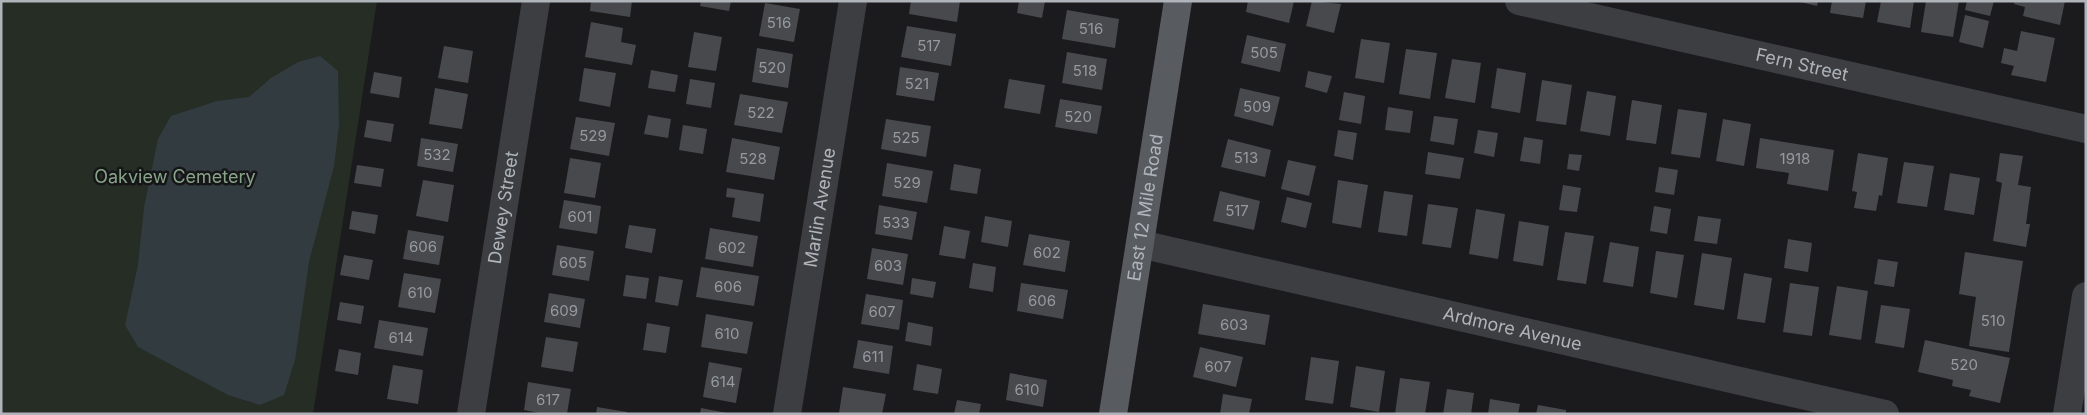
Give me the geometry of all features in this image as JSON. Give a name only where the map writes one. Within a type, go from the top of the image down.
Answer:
[{"type":"main road","name":"East 12 Mile Road","points":[[1114,414],[1178,1]]},
{"type":"street","name":"Dewey Street","points":[[471,414],[536,1]]},
{"type":"street","name":"Marlin Avenue","points":[[787,414],[853,1]]},
{"type":"street","name":"Fern Street","points":[[1519,1],[2086,129]]},
{"type":"street","name":"Ardmore Avenue","points":[[1140,244],[1885,414]]},
{"type":"street","points":[[2067,414],[2086,296]]},
{"type":"green space","name":"Oakview Cemetery","points":[[1,1],[377,1],[313,414],[1,414]]},
{"type":"shaded area","points":[[320,56],[338,71],[339,125],[334,166],[309,262],[295,360],[284,395],[260,405],[228,395],[138,347],[125,325],[138,265],[144,207],[158,139],[171,116],[217,101],[249,97],[271,78],[298,62]]},
{"type":"building","points":[[591,1],[632,1],[630,17],[590,11]]},
{"type":"building","points":[[701,1],[731,1],[729,11],[700,6]]},
{"type":"building","points":[[911,1],[960,1],[957,22],[909,14]]},
{"type":"building","points":[[1019,1],[1045,1],[1042,18],[1017,13]]},
{"type":"building","points":[[1248,1],[1294,1],[1289,23],[1246,12]]},
{"type":"building","points":[[1312,1],[1341,4],[1334,33],[1306,26]]},
{"type":"building","points":[[1796,1],[1818,1],[1817,6]]},
{"type":"building","points":[[1832,1],[1866,1],[1863,18],[1830,13]]},
{"type":"building","points":[[1881,1],[1914,1],[1910,28],[1877,22]]},
{"type":"building","points":[[1926,1],[1959,1],[1953,37],[1921,32]]},
{"type":"building","points":[[1967,1],[1994,1],[1990,16],[1965,10]]},
{"type":"building","points":[[2015,1],[2065,1],[2060,25],[2023,16],[2025,7],[2014,4]]},
{"type":"building","points":[[765,3],[800,9],[794,42],[759,36]]},
{"type":"building","points":[[1067,10],[1119,19],[1115,48],[1062,39]]},
{"type":"building","points":[[1965,15],[1989,21],[1983,48],[1959,42]]},
{"type":"building","points":[[591,22],[623,28],[621,42],[636,45],[632,65],[585,57]]},
{"type":"building","points":[[907,26],[956,34],[951,66],[901,57]]},
{"type":"building","points":[[2021,31],[2055,38],[2046,82],[2011,75],[2014,66],[2001,63],[2004,48],[2017,51]]},
{"type":"building","points":[[694,32],[722,37],[716,71],[688,67]]},
{"type":"building","points":[[1247,35],[1286,44],[1280,72],[1241,63]]},
{"type":"building","points":[[1361,39],[1390,43],[1384,83],[1355,78]]},
{"type":"building","points":[[444,46],[473,51],[468,83],[438,78]]},
{"type":"building","points":[[757,48],[793,54],[788,88],[752,82]]},
{"type":"building","points":[[1406,49],[1437,53],[1430,99],[1399,94]]},
{"type":"building","points":[[1067,52],[1107,59],[1102,90],[1062,83]]},
{"type":"building","points":[[1452,59],[1481,63],[1475,103],[1445,98]]},
{"type":"building","points":[[900,67],[939,73],[934,101],[896,95]]},
{"type":"building","points":[[584,68],[616,73],[610,107],[579,101]]},
{"type":"building","points":[[1497,68],[1526,73],[1520,113],[1491,108]]},
{"type":"building","points":[[651,70],[678,75],[675,92],[648,88]]},
{"type":"building","points":[[1308,71],[1332,76],[1327,93],[1305,87]]},
{"type":"building","points":[[374,72],[402,77],[399,98],[370,93]]},
{"type":"building","points":[[690,79],[715,83],[711,108],[686,104]]},
{"type":"building","points":[[1009,79],[1045,85],[1040,114],[1004,108]]},
{"type":"building","points":[[1542,80],[1572,85],[1566,125],[1536,121]]},
{"type":"building","points":[[435,88],[468,94],[462,129],[429,124]]},
{"type":"building","points":[[1240,88],[1280,97],[1273,126],[1234,116]]},
{"type":"building","points":[[1587,91],[1616,96],[1610,136],[1580,131]]},
{"type":"building","points":[[1344,92],[1365,96],[1361,124],[1339,120]]},
{"type":"building","points":[[740,94],[788,102],[782,133],[734,125]]},
{"type":"building","points":[[1060,99],[1102,106],[1097,134],[1055,127]]},
{"type":"building","points":[[1632,100],[1662,105],[1656,144],[1626,140]]},
{"type":"building","points":[[1388,107],[1413,111],[1410,133],[1385,130]]},
{"type":"building","points":[[1678,109],[1707,113],[1700,158],[1671,154]]},
{"type":"building","points":[[648,115],[671,119],[668,138],[644,134]]},
{"type":"building","points":[[1434,116],[1458,119],[1454,145],[1430,141]]},
{"type":"building","points":[[576,117],[615,123],[609,156],[570,149]]},
{"type":"building","points":[[886,119],[931,126],[926,157],[881,149]]},
{"type":"building","points":[[1723,119],[1751,124],[1744,166],[1716,161]]},
{"type":"building","points":[[367,120],[394,124],[391,142],[364,137]]},
{"type":"building","points":[[683,125],[707,129],[703,154],[679,150]]},
{"type":"building","points":[[1338,130],[1357,133],[1353,160],[1334,156]]},
{"type":"building","points":[[1478,130],[1498,133],[1494,157],[1474,153]]},
{"type":"building","points":[[1524,137],[1543,140],[1540,164],[1520,161]]},
{"type":"building","points":[[421,138],[458,144],[453,172],[417,166]]},
{"type":"building","points":[[732,138],[780,147],[774,180],[726,172]]},
{"type":"building","points":[[1760,138],[1834,150],[1828,191],[1787,184],[1789,173],[1756,168]]},
{"type":"building","points":[[1228,139],[1271,150],[1265,177],[1221,167]]},
{"type":"building","points":[[1428,152],[1464,158],[1460,179],[1425,174]]},
{"type":"building","points":[[1858,153],[1888,158],[1882,196],[1879,195],[1876,211],[1854,208],[1857,192],[1852,191]]},
{"type":"building","points":[[2000,153],[2023,156],[2018,185],[2031,187],[2026,224],[2030,224],[2026,247],[1993,241],[2002,183],[1996,181]]},
{"type":"building","points":[[1569,154],[1582,155],[1579,171],[1567,169]]},
{"type":"building","points":[[570,158],[601,163],[595,198],[564,193]]},
{"type":"building","points":[[1288,160],[1316,166],[1309,196],[1281,189]]},
{"type":"building","points":[[1904,162],[1934,166],[1927,207],[1897,203]]},
{"type":"building","points":[[887,163],[933,171],[927,203],[882,196]]},
{"type":"building","points":[[954,164],[981,169],[977,194],[950,190]]},
{"type":"building","points":[[357,165],[384,169],[381,187],[354,183]]},
{"type":"building","points":[[1659,167],[1678,170],[1674,195],[1655,192]]},
{"type":"building","points":[[1950,173],[1980,178],[1974,215],[1944,210]]},
{"type":"building","points":[[423,180],[454,185],[448,222],[416,216]]},
{"type":"building","points":[[1338,180],[1368,185],[1361,228],[1332,223]]},
{"type":"building","points":[[1563,185],[1581,188],[1577,212],[1559,210]]},
{"type":"building","points":[[727,188],[764,194],[760,222],[732,217],[735,198],[726,197]]},
{"type":"building","points":[[1220,191],[1260,201],[1254,230],[1213,221]]},
{"type":"building","points":[[1384,191],[1413,195],[1407,236],[1378,232]]},
{"type":"building","points":[[1287,197],[1312,203],[1306,228],[1281,222]]},
{"type":"building","points":[[564,200],[601,206],[597,234],[559,228]]},
{"type":"building","points":[[1428,204],[1458,208],[1451,248],[1422,244]]},
{"type":"building","points":[[879,205],[917,212],[912,240],[875,234]]},
{"type":"building","points":[[1654,206],[1671,209],[1667,234],[1650,231]]},
{"type":"building","points":[[1476,209],[1505,214],[1498,259],[1469,254]]},
{"type":"building","points":[[352,211],[378,215],[375,234],[349,229]]},
{"type":"building","points":[[985,216],[1012,221],[1008,247],[981,242]]},
{"type":"building","points":[[1698,216],[1721,219],[1717,244],[1694,241]]},
{"type":"building","points":[[1519,221],[1549,226],[1543,266],[1513,261]]},
{"type":"building","points":[[629,225],[656,229],[652,253],[625,248]]},
{"type":"building","points":[[944,226],[970,231],[965,259],[939,255]]},
{"type":"building","points":[[710,228],[758,236],[753,267],[705,259]]},
{"type":"building","points":[[408,230],[444,236],[439,265],[403,259]]},
{"type":"building","points":[[1565,232],[1594,236],[1586,284],[1557,280]]},
{"type":"building","points":[[1029,234],[1070,241],[1065,272],[1023,265]]},
{"type":"building","points":[[1788,239],[1812,243],[1808,272],[1784,268]]},
{"type":"building","points":[[1610,242],[1639,247],[1633,287],[1603,282]]},
{"type":"building","points":[[557,245],[594,251],[589,281],[552,275]]},
{"type":"building","points":[[872,248],[908,254],[903,285],[867,279]]},
{"type":"building","points":[[1656,251],[1684,255],[1677,298],[1650,293]]},
{"type":"building","points":[[1965,252],[2023,261],[2009,352],[1969,346],[1976,297],[1959,294]]},
{"type":"building","points":[[1702,253],[1732,258],[1724,310],[1694,305]]},
{"type":"building","points":[[344,255],[373,260],[369,280],[340,275]]},
{"type":"building","points":[[1878,259],[1898,262],[1894,287],[1874,284]]},
{"type":"building","points":[[973,263],[996,267],[993,292],[969,288]]},
{"type":"building","points":[[701,267],[759,276],[754,306],[696,297]]},
{"type":"building","points":[[404,273],[441,279],[435,313],[398,307]]},
{"type":"building","points":[[1744,273],[1772,278],[1765,323],[1737,319]]},
{"type":"building","points":[[626,275],[649,278],[646,299],[623,296]]},
{"type":"building","points":[[659,276],[683,280],[678,306],[655,302]]},
{"type":"building","points":[[912,278],[936,282],[933,298],[910,294]]},
{"type":"building","points":[[1021,283],[1068,290],[1063,319],[1017,311]]},
{"type":"building","points":[[1790,283],[1819,287],[1812,336],[1783,332]]},
{"type":"building","points":[[1837,286],[1868,291],[1861,340],[1829,335]]},
{"type":"building","points":[[549,293],[585,299],[580,328],[544,322]]},
{"type":"building","points":[[866,294],[903,300],[899,330],[861,324]]},
{"type":"building","points":[[340,302],[364,306],[361,324],[337,320]]},
{"type":"building","points":[[1203,304],[1270,315],[1265,345],[1198,334]]},
{"type":"building","points":[[1881,305],[1910,309],[1904,348],[1875,343]]},
{"type":"building","points":[[706,314],[753,322],[747,354],[701,347]]},
{"type":"building","points":[[379,320],[428,328],[423,356],[374,348]]},
{"type":"building","points":[[908,322],[933,327],[931,346],[905,341]]},
{"type":"building","points":[[647,323],[670,327],[666,353],[643,350]]},
{"type":"building","points":[[546,337],[578,342],[573,372],[541,367]]},
{"type":"building","points":[[858,340],[893,346],[889,374],[853,368]]},
{"type":"building","points":[[1925,340],[2010,358],[2000,403],[1969,396],[1971,390],[1952,386],[1953,380],[1918,372]]},
{"type":"building","points":[[1200,347],[1243,357],[1236,387],[1193,377]]},
{"type":"building","points":[[339,349],[361,353],[358,375],[335,371]]},
{"type":"building","points":[[1311,357],[1339,361],[1333,404],[1305,400]]},
{"type":"building","points":[[709,362],[742,368],[736,403],[703,397]]},
{"type":"building","points":[[917,364],[942,369],[938,394],[913,390]]},
{"type":"building","points":[[393,365],[423,370],[418,404],[387,399]]},
{"type":"building","points":[[1356,366],[1385,371],[1379,412],[1350,407]]},
{"type":"building","points":[[1010,373],[1047,380],[1043,407],[1006,400]]},
{"type":"building","points":[[1400,378],[1430,382],[1425,414],[1395,414]]},
{"type":"building","points":[[528,382],[571,389],[567,414],[544,414],[524,410]]},
{"type":"building","points":[[843,387],[886,394],[882,414],[839,413]]},
{"type":"building","points":[[1447,389],[1474,393],[1471,414],[1443,414]]},
{"type":"building","points":[[1223,394],[1252,399],[1249,414],[1220,414]]},
{"type":"building","points":[[1490,399],[1520,404],[1518,414],[1488,414]]},
{"type":"building","points":[[957,400],[981,404],[979,414],[954,414]]},
{"type":"building","points":[[1538,405],[1566,410],[1566,414],[1536,414]]},
{"type":"building","points":[[597,407],[627,412],[627,414],[596,414]]},
{"type":"building","points":[[701,408],[727,413],[727,414],[700,414]]}]
